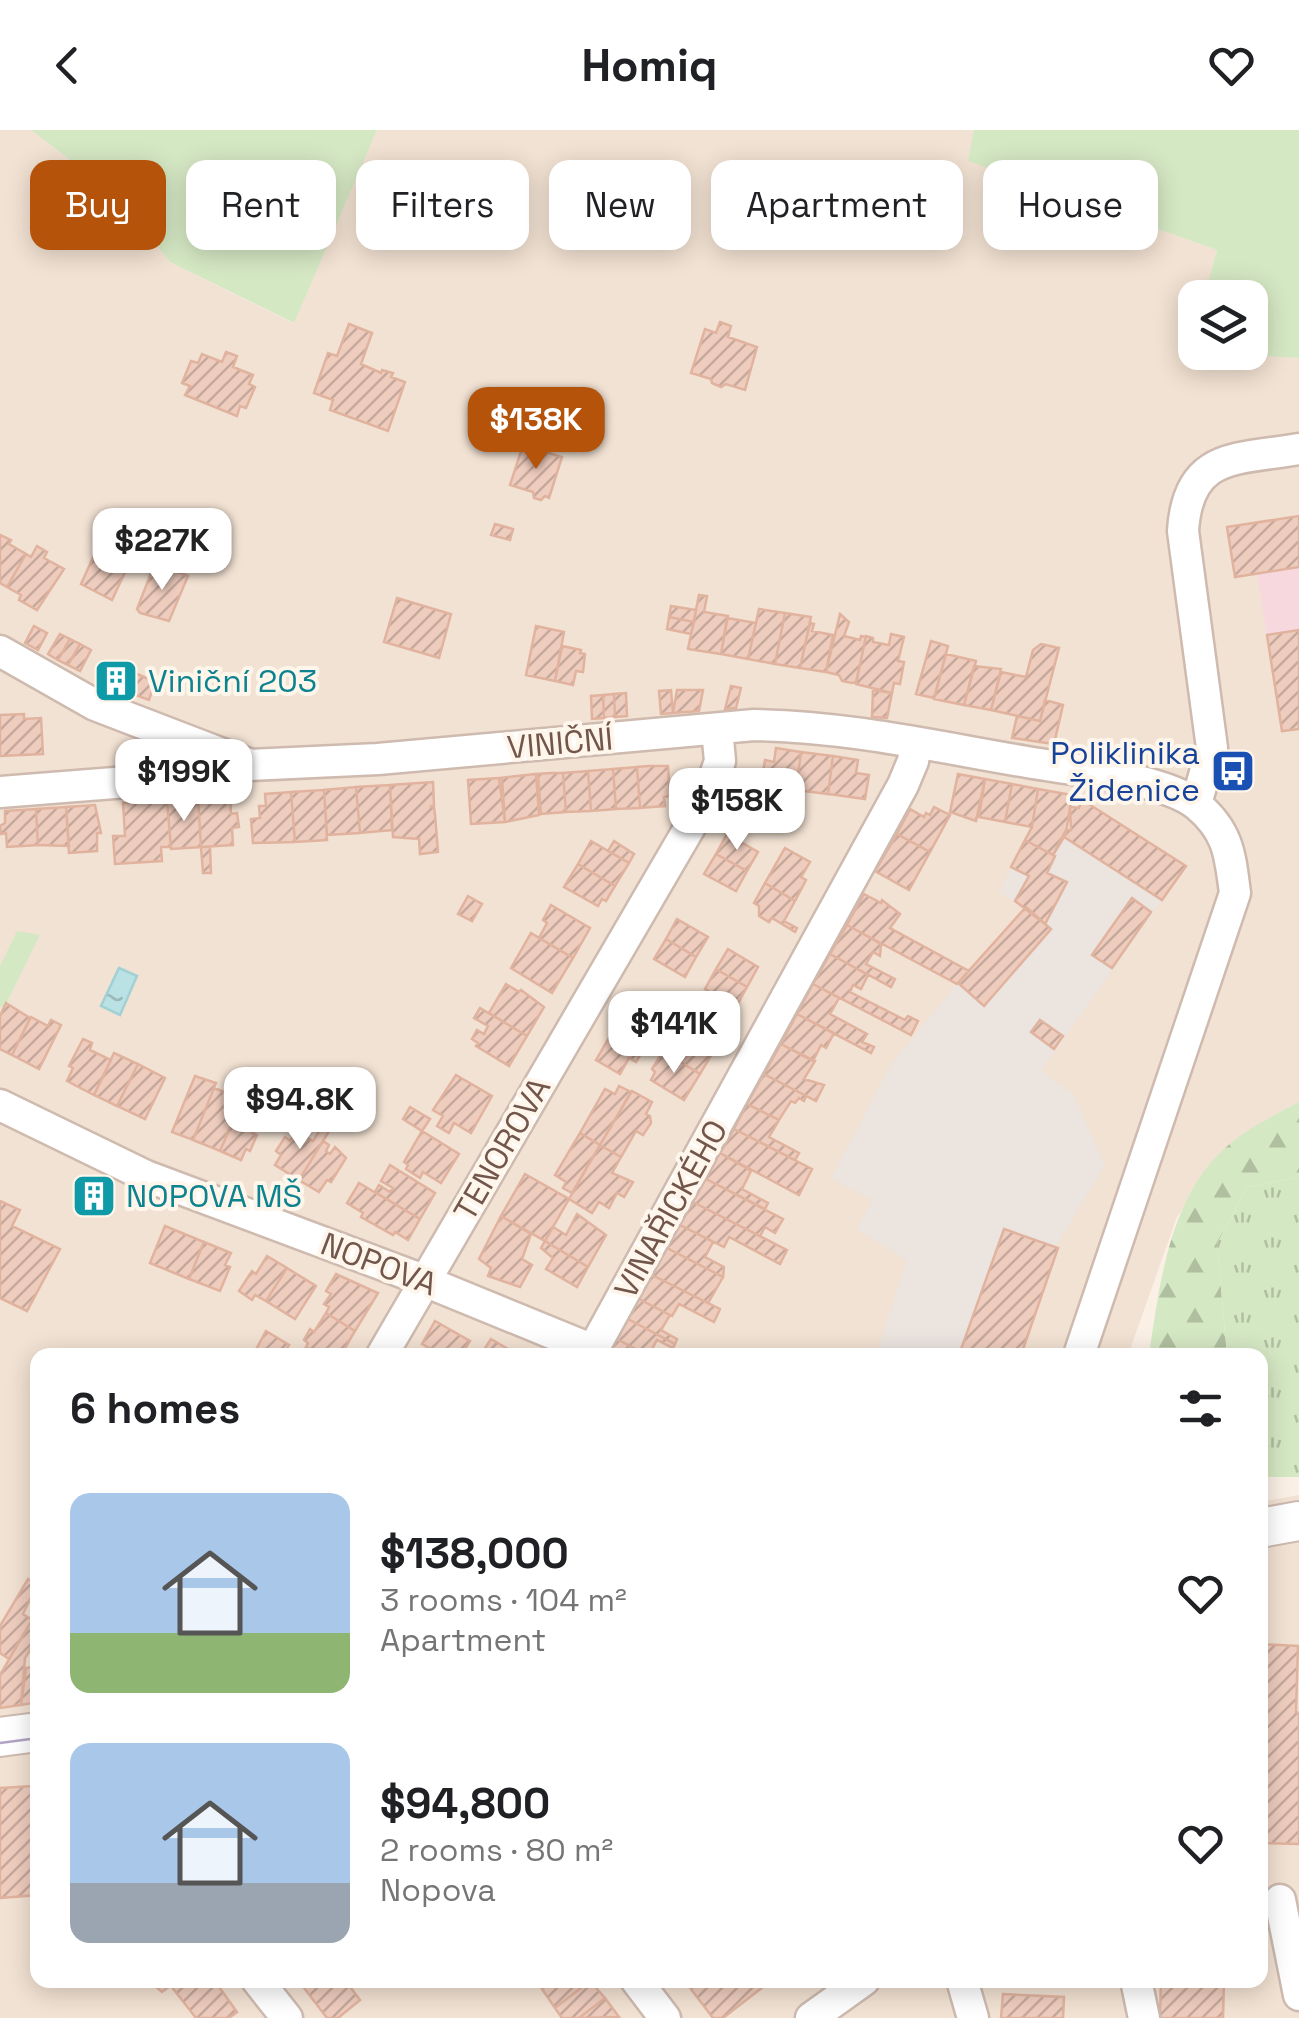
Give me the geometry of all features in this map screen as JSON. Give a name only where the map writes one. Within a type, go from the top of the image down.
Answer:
[{"type":"street","points":[[1196,804],[1212,748],[1183,531],[1185,502],[1207,470],[1222,462],[1299,449]]},
{"type":"street","name":"VINIČNÍ","points":[[0,651],[95,704],[251,765],[378,759],[788,726],[916,743],[1154,786],[1196,804],[1228,842],[1235,893],[1081,1348]]},
{"type":"street","name":"TENOROVA","points":[[386,1348],[708,796],[720,761],[718,729]]},
{"type":"street","name":"VINAŘICKÉHO","points":[[594,1348],[903,785],[916,743]]},
{"type":"street","points":[[0,792],[190,777],[251,765]]},
{"type":"street","name":"NOPOVA","points":[[0,1105],[146,1176],[425,1281],[583,1348]]},
{"type":"street","points":[[1268,1526],[1299,1520]]},
{"type":"street","points":[[0,1736],[30,1733]]},
{"type":"street","points":[[1280,1900],[1299,1995]]},
{"type":"street","points":[[263,1988],[287,2018]]},
{"type":"street","points":[[642,1988],[665,2018]]},
{"type":"street","points":[[811,2018],[853,1988]]},
{"type":"street","points":[[965,1988],[974,2018]]},
{"type":"street","points":[[1138,1988],[1144,2018]]},
{"type":"shaded area","points":[[0,130],[31,130],[70,160],[30,160],[30,250],[161,250],[170,262],[293,323],[325,250],[336,250],[336,224],[356,178],[356,250],[529,250],[529,160],[364,160],[377,130],[974,130],[969,161],[983,166],[983,250],[1158,250],[1158,229],[1217,250],[1209,280],[1178,280],[1178,370],[1268,370],[1268,356],[1299,358],[1299,1102],[1230,1144],[1177,1217],[1130,1348],[30,1348],[30,1988],[1268,1988],[1268,1501],[1299,1495],[1299,2018],[0,2018]]},
{"type":"shaded area","points":[[1299,516],[1299,729],[1282,731],[1257,573]]},
{"type":"shaded area","points":[[1038,789],[1077,796],[1186,866],[1041,1071],[1073,1094],[1105,1165],[1056,1246],[1023,1348],[878,1348],[907,1260],[857,1229],[872,1200],[831,1178],[892,1063],[1026,908],[999,892],[1032,827]]},
{"type":"green space","points":[[31,130],[377,130],[364,160],[356,160],[356,179],[336,225],[336,160],[186,160],[186,250],[325,250],[294,323],[170,262],[161,250],[166,250],[166,160],[70,160]]},
{"type":"green space","points":[[974,130],[1299,130],[1299,358],[1268,356],[1268,280],[1209,280],[1217,250],[1158,229],[1158,160],[983,160],[983,166],[968,161]]},
{"type":"green space","points":[[17,931],[40,935],[4,1008],[0,1006],[0,966]]},
{"type":"green space","points":[[1299,1102],[1299,1177],[1247,1187],[1217,1244],[1226,1348],[1150,1348],[1164,1268],[1181,1212],[1211,1162],[1256,1125]]},
{"type":"green space","points":[[1299,1177],[1299,1477],[1268,1477],[1268,1348],[1226,1348],[1217,1244],[1247,1187]]},
{"type":"water","points":[[119,968],[137,976],[120,1015],[101,1006]]},
{"type":"building","points":[[720,322],[731,326],[728,337],[757,347],[745,390],[726,384],[721,387],[711,379],[691,373],[705,329],[716,333]]},
{"type":"building","points":[[349,324],[372,333],[361,364],[381,373],[393,373],[391,377],[405,382],[388,431],[330,410],[333,400],[314,393],[328,353],[337,356]]},
{"type":"building","points":[[226,352],[237,356],[233,367],[253,375],[249,384],[255,387],[246,408],[240,406],[237,416],[185,395],[190,386],[182,383],[191,361],[198,363],[202,354],[222,362]]},
{"type":"building","points":[[523,445],[562,457],[549,498],[534,498],[533,492],[510,485]]},
{"type":"building","points":[[1299,516],[1299,567],[1235,577],[1227,527]]},
{"type":"building","points":[[495,524],[513,529],[510,540],[491,535]]},
{"type":"building","points":[[0,535],[26,554],[7,587],[0,583]]},
{"type":"building","points":[[101,540],[133,555],[112,600],[81,584]]},
{"type":"building","points":[[37,546],[47,552],[44,558],[64,569],[37,610],[19,600],[21,595],[7,587],[26,554],[31,557]]},
{"type":"building","points":[[155,563],[188,576],[169,621],[137,609]]},
{"type":"building","points":[[699,595],[707,596],[704,612],[728,616],[721,654],[688,649]]},
{"type":"building","points":[[397,598],[451,614],[439,658],[384,642]]},
{"type":"building","points":[[671,606],[696,610],[694,622],[669,617]]},
{"type":"building","points":[[759,609],[785,613],[775,664],[748,659]]},
{"type":"building","points":[[785,613],[811,617],[800,668],[775,664]]},
{"type":"building","points":[[840,614],[849,622],[844,636],[860,640],[861,636],[866,637],[856,682],[852,683],[826,672]]},
{"type":"building","points":[[669,617],[694,622],[691,634],[667,629]]},
{"type":"building","points":[[727,618],[756,623],[748,659],[721,654]]},
{"type":"building","points":[[810,623],[814,624],[812,631],[833,635],[826,672],[800,668]]},
{"type":"building","points":[[34,626],[47,633],[38,650],[25,643]]},
{"type":"building","points":[[536,626],[564,632],[555,681],[526,675]]},
{"type":"building","points":[[1299,630],[1299,729],[1282,731],[1267,635]]},
{"type":"building","points":[[60,634],[70,639],[58,660],[48,654]]},
{"type":"building","points":[[891,634],[904,637],[898,661],[904,662],[900,684],[894,683],[892,693],[856,684],[866,636],[873,638],[873,642],[889,645]]},
{"type":"building","points":[[70,639],[80,644],[68,665],[58,660]]},
{"type":"building","points":[[931,641],[948,646],[934,698],[916,694]]},
{"type":"building","points":[[80,644],[91,650],[80,671],[68,665]]},
{"type":"building","points":[[1041,644],[1059,648],[1040,721],[991,710],[1001,672],[1026,677],[1033,650]]},
{"type":"building","points":[[562,646],[585,654],[583,672],[576,671],[573,685],[555,681]]},
{"type":"building","points":[[946,654],[976,661],[964,705],[934,699]]},
{"type":"building","points":[[974,666],[1001,669],[991,710],[964,705]]},
{"type":"building","name":"Viniční 203","points":[[107,669],[131,680],[127,692],[101,681]]},
{"type":"building","points":[[133,672],[155,682],[149,700],[127,692]]},
{"type":"building","points":[[731,686],[741,688],[736,708],[725,709]]},
{"type":"building","points":[[671,690],[673,713],[661,714],[659,691]]},
{"type":"building","points":[[677,690],[703,690],[699,711],[673,713]]},
{"type":"building","points":[[873,690],[892,693],[887,718],[872,717]]},
{"type":"building","points":[[626,693],[627,716],[615,717],[614,694]]},
{"type":"building","points":[[614,694],[615,717],[604,718],[603,695]]},
{"type":"building","points":[[603,695],[604,718],[592,719],[591,696]]},
{"type":"building","points":[[1045,700],[1063,705],[1054,744],[1012,738],[1017,716],[1040,721]]},
{"type":"building","points":[[24,714],[24,719],[41,718],[43,754],[0,756],[0,715]]},
{"type":"building","points":[[776,748],[801,752],[796,790],[755,790],[757,772],[763,772],[765,760],[774,762]]},
{"type":"building","points":[[801,752],[833,756],[828,794],[796,790]]},
{"type":"building","points":[[833,756],[858,760],[856,773],[869,775],[865,799],[828,794]]},
{"type":"building","points":[[668,766],[670,796],[664,797],[665,806],[640,808],[637,767]]},
{"type":"building","points":[[637,767],[640,808],[616,809],[613,769]]},
{"type":"building","points":[[613,769],[616,809],[591,811],[588,771]]},
{"type":"building","points":[[588,771],[591,811],[566,812],[563,773]]},
{"type":"building","points":[[563,773],[566,812],[541,814],[538,774]]},
{"type":"building","points":[[536,774],[539,815],[505,822],[499,778]]},
{"type":"building","points":[[958,774],[985,779],[976,821],[950,812]]},
{"type":"building","points":[[502,778],[505,822],[471,824],[468,780]]},
{"type":"building","points":[[985,779],[1012,784],[1005,822],[979,817]]},
{"type":"building","points":[[433,782],[434,805],[430,807],[434,807],[438,852],[420,854],[419,839],[393,837],[390,785]]},
{"type":"building","points":[[1012,784],[1038,789],[1032,827],[1005,822]]},
{"type":"building","points":[[390,785],[392,830],[360,833],[356,787]]},
{"type":"building","points":[[356,787],[360,833],[327,835],[324,790]]},
{"type":"building","points":[[1038,789],[1072,795],[1066,833],[1053,855],[1025,840],[1032,827]]},
{"type":"building","points":[[324,790],[327,840],[295,842],[291,792]]},
{"type":"building","points":[[291,792],[295,842],[253,843],[251,819],[260,818],[259,806],[266,806],[265,794]]},
{"type":"building","points":[[230,796],[231,814],[237,813],[239,827],[232,828],[233,845],[201,847],[198,798]]},
{"type":"building","points":[[198,798],[201,847],[171,849],[167,801]]},
{"type":"building","points":[[1081,799],[1186,866],[1162,900],[1064,837],[1053,855],[1066,830],[1071,830],[1070,807],[1079,808]]},
{"type":"building","points":[[167,801],[171,847],[161,847],[162,861],[115,864],[113,836],[125,836],[123,803]]},
{"type":"building","points":[[724,802],[736,809],[726,827],[713,820]]},
{"type":"building","points":[[95,805],[101,833],[97,833],[97,851],[69,853],[66,807]]},
{"type":"building","points":[[66,807],[69,846],[38,845],[36,809]]},
{"type":"building","points":[[934,807],[950,815],[930,852],[897,834],[910,809],[924,817]]},
{"type":"building","points":[[36,809],[38,845],[7,847],[6,833],[1,834],[0,826],[5,823],[5,811]]},
{"type":"building","points":[[727,834],[758,852],[747,871],[716,854]]},
{"type":"building","points":[[897,834],[930,852],[909,890],[875,871]]},
{"type":"building","points":[[1025,840],[1055,856],[1047,873],[1067,882],[1045,924],[1015,901],[1029,876],[1011,867]]},
{"type":"building","points":[[591,841],[629,863],[615,886],[578,864]]},
{"type":"building","points":[[614,841],[634,854],[629,863],[608,851]]},
{"type":"building","points":[[201,847],[210,847],[211,873],[203,873]]},
{"type":"building","points":[[785,848],[810,862],[801,877],[806,880],[795,901],[765,883]]},
{"type":"building","points":[[716,854],[747,871],[736,891],[704,874]]},
{"type":"building","points":[[578,864],[615,886],[598,906],[564,887]]},
{"type":"building","points":[[765,883],[795,901],[784,921],[797,928],[795,932],[772,918],[769,922],[759,916],[759,906],[754,903]]},
{"type":"building","points":[[864,894],[881,903],[882,900],[900,914],[890,928],[969,971],[957,984],[847,925]]},
{"type":"building","points":[[468,896],[482,904],[472,921],[458,914]]},
{"type":"building","points":[[1132,898],[1151,912],[1112,968],[1092,955]]},
{"type":"building","points":[[551,905],[590,928],[573,958],[539,938]]},
{"type":"building","points":[[1026,907],[1051,929],[984,1006],[958,983]]},
{"type":"building","points":[[677,919],[708,937],[696,957],[666,939]]},
{"type":"building","points":[[847,925],[881,944],[880,956],[873,952],[866,964],[895,979],[891,987],[830,954]]},
{"type":"building","points":[[531,933],[573,958],[552,993],[511,968]]},
{"type":"building","points":[[666,939],[696,957],[685,977],[654,959]]},
{"type":"building","points":[[728,949],[758,967],[747,987],[716,969]]},
{"type":"building","points":[[830,954],[868,975],[861,989],[853,985],[850,992],[905,1020],[908,1016],[918,1021],[911,1035],[813,984]]},
{"type":"building","points":[[716,969],[747,987],[736,1007],[705,989]]},
{"type":"building","points":[[506,984],[544,1007],[527,1036],[489,1013]]},
{"type":"building","points":[[813,984],[839,998],[830,1014],[867,1034],[862,1042],[874,1047],[871,1053],[797,1014]]},
{"type":"building","points":[[6,1003],[30,1018],[12,1055],[0,1049],[0,1016]]},
{"type":"building","points":[[628,1004],[659,1022],[648,1042],[617,1024]]},
{"type":"building","points":[[480,1008],[527,1036],[509,1066],[476,1046],[478,1043],[472,1039],[477,1030],[484,1034],[488,1026],[474,1018]]},
{"type":"building","points":[[797,1014],[834,1033],[826,1048],[821,1045],[813,1061],[781,1044]]},
{"type":"building","points":[[31,1017],[48,1026],[51,1020],[61,1025],[39,1069],[12,1055]]},
{"type":"building","points":[[1040,1020],[1063,1036],[1054,1049],[1031,1032]]},
{"type":"building","points":[[617,1024],[648,1042],[636,1062],[629,1058],[620,1074],[596,1060]]},
{"type":"building","points":[[682,1027],[718,1044],[700,1074],[663,1051],[673,1033],[677,1035]]},
{"type":"building","points":[[83,1039],[92,1043],[90,1050],[111,1060],[94,1095],[67,1081],[73,1068],[69,1066]]},
{"type":"building","points":[[781,1044],[815,1061],[804,1079],[824,1085],[816,1101],[764,1074]]},
{"type":"building","points":[[663,1051],[700,1074],[684,1100],[651,1080],[655,1072],[652,1069]]},
{"type":"building","points":[[114,1053],[138,1064],[117,1106],[94,1095]]},
{"type":"building","points":[[138,1064],[165,1078],[145,1119],[117,1106]]},
{"type":"building","points":[[764,1074],[806,1096],[804,1101],[791,1101],[779,1120],[747,1104]]},
{"type":"building","points":[[456,1075],[492,1096],[471,1133],[454,1123],[449,1133],[437,1126],[443,1116],[433,1110]]},
{"type":"building","points":[[195,1076],[216,1083],[193,1140],[172,1132]]},
{"type":"building","points":[[619,1086],[631,1092],[600,1145],[580,1133],[605,1089],[615,1094]]},
{"type":"building","points":[[214,1088],[242,1099],[220,1151],[193,1140]]},
{"type":"building","points":[[632,1091],[652,1102],[646,1114],[651,1123],[643,1135],[636,1131],[621,1157],[600,1145]]},
{"type":"building","points":[[747,1104],[779,1120],[769,1137],[799,1153],[795,1160],[734,1129]]},
{"type":"building","points":[[410,1107],[430,1119],[422,1131],[403,1119]]},
{"type":"building","points":[[245,1116],[257,1121],[252,1133],[257,1135],[241,1160],[220,1151],[235,1117],[243,1122]]},
{"type":"building","points":[[321,1121],[331,1128],[299,1180],[275,1165],[281,1155],[276,1151],[285,1137],[290,1141],[296,1131],[313,1141]]},
{"type":"building","points":[[734,1129],[812,1169],[799,1195],[720,1153]]},
{"type":"building","points":[[422,1131],[459,1154],[441,1183],[423,1172],[420,1178],[406,1169],[408,1165],[404,1162]]},
{"type":"building","points":[[580,1133],[600,1145],[572,1193],[563,1188],[566,1182],[555,1175]]},
{"type":"building","points":[[323,1141],[329,1145],[326,1151],[330,1154],[335,1147],[346,1158],[331,1182],[327,1180],[319,1192],[299,1180]]},
{"type":"building","points":[[600,1145],[621,1157],[612,1173],[633,1182],[624,1197],[617,1193],[609,1208],[599,1202],[592,1213],[569,1199]]},
{"type":"building","points":[[720,1153],[751,1171],[742,1189],[768,1203],[765,1209],[706,1179]]},
{"type":"building","points":[[390,1165],[435,1193],[420,1219],[375,1192],[379,1185],[390,1192],[393,1188],[381,1181]]},
{"type":"building","points":[[525,1174],[569,1199],[545,1241],[501,1216]]},
{"type":"building","points":[[706,1179],[783,1219],[775,1233],[765,1227],[760,1236],[693,1202]]},
{"type":"building","name":"NOPOVA MŠ","points":[[89,1183],[106,1190],[98,1209],[81,1202]]},
{"type":"building","points":[[359,1183],[420,1219],[408,1240],[361,1217],[363,1213],[347,1203]]},
{"type":"building","points":[[0,1201],[20,1210],[12,1226],[60,1249],[27,1311],[0,1298]]},
{"type":"building","points":[[693,1202],[787,1250],[780,1264],[729,1237],[724,1247],[680,1225]]},
{"type":"building","points":[[577,1214],[606,1235],[588,1267],[545,1241],[553,1227],[566,1235]]},
{"type":"building","points":[[501,1216],[531,1234],[522,1259],[532,1265],[520,1287],[488,1276],[491,1268],[479,1259]]},
{"type":"building","points":[[680,1225],[713,1242],[705,1257],[724,1267],[723,1277],[667,1248]]},
{"type":"building","points":[[165,1226],[204,1242],[189,1279],[150,1263]]},
{"type":"building","points":[[1004,1229],[1058,1248],[1023,1348],[962,1348]]},
{"type":"building","points":[[545,1241],[588,1267],[577,1287],[546,1269],[553,1258],[541,1248]]},
{"type":"building","points":[[204,1242],[231,1253],[220,1291],[189,1279]]},
{"type":"building","points":[[667,1248],[723,1277],[708,1303],[652,1275]]},
{"type":"building","points":[[267,1256],[287,1268],[266,1301],[255,1295],[252,1300],[239,1291]]},
{"type":"building","points":[[287,1268],[316,1286],[295,1319],[266,1301]]},
{"type":"building","points":[[336,1274],[378,1293],[355,1331],[326,1313],[329,1307],[324,1304],[331,1294],[326,1291]]},
{"type":"building","points":[[652,1275],[720,1309],[714,1322],[679,1304],[672,1316],[639,1299]]},
{"type":"building","points":[[639,1299],[670,1315],[661,1330],[677,1339],[675,1344],[628,1319]]},
{"type":"building","points":[[326,1313],[355,1331],[345,1348],[308,1348],[304,1340],[310,1329],[314,1332]]},
{"type":"building","points":[[628,1319],[675,1344],[673,1348],[657,1340],[653,1348],[634,1348],[617,1339]]},
{"type":"building","points":[[435,1321],[470,1341],[466,1348],[429,1348],[422,1344]]},
{"type":"building","points":[[266,1331],[289,1345],[287,1348],[257,1348]]},
{"type":"building","points":[[491,1339],[506,1348],[485,1348]]},
{"type":"building","points":[[617,1339],[634,1348],[612,1348]]},
{"type":"building","points":[[28,1579],[30,1600],[23,1614],[30,1623],[9,1659],[0,1653],[0,1626]]},
{"type":"building","points":[[30,1623],[21,1705],[0,1708],[0,1675]]},
{"type":"building","points":[[1268,1644],[1298,1646],[1299,1844],[1268,1843]]},
{"type":"building","points":[[30,1667],[30,1703],[21,1705],[26,1668]]},
{"type":"building","points":[[30,1786],[30,1896],[0,1898],[0,1788]]},
{"type":"building","points":[[173,1988],[220,1988],[237,2012],[229,2018],[196,2018]]},
{"type":"building","points":[[304,1988],[351,1988],[360,2000],[338,2018],[327,2018]]},
{"type":"building","points":[[543,1988],[581,1988],[555,2008]]},
{"type":"building","points":[[581,1988],[596,1988],[605,1998],[579,2018],[562,2018],[555,2008]]},
{"type":"building","points":[[690,1988],[762,1988],[723,2018],[713,2018]]},
{"type":"building","points":[[1161,1988],[1224,1988],[1223,2018],[1160,2018]]},
{"type":"building","points":[[1003,1994],[1064,1997],[1063,2018],[1001,2018]]},
{"type":"building","points":[[605,1998],[619,2017],[579,2018]]},
{"type":"tram line","points":[[0,1743],[30,1739]]},
{"type":"place","name":"Viniční 203","points":[[116,681]]},
{"type":"place","name":"Poliklinika Židenice","points":[[1233,771]]},
{"type":"place","name":"NOPOVA MŠ","points":[[94,1196]]}]
